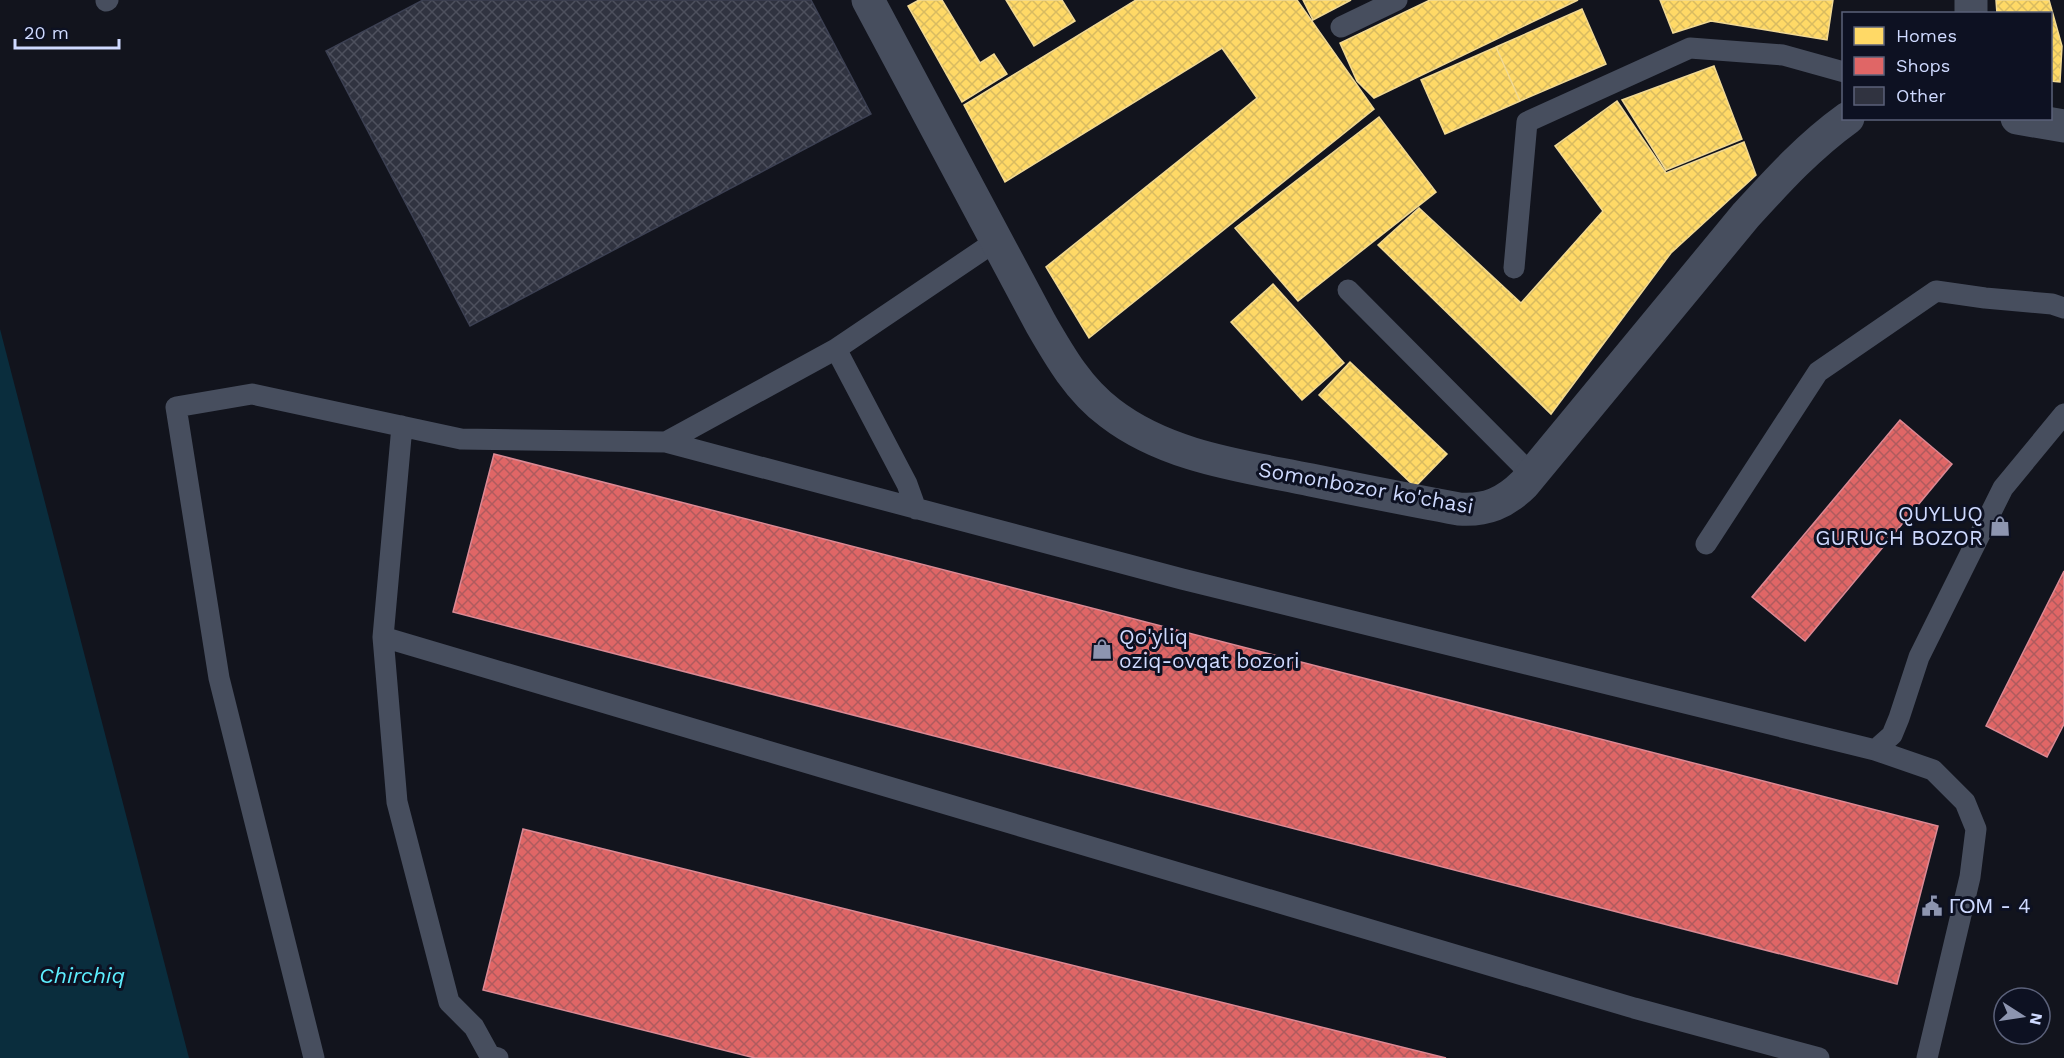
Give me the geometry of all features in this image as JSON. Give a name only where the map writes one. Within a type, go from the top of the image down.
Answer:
[{"type":"street","name":"Somonbozor ko'chasi","points":[[868,0],[1041,324],[1066,366],[1096,402],[1144,435],[1193,454],[1242,466],[1459,509],[1480,510],[1491,507],[1514,494],[1532,476],[1746,215],[1817,142],[1845,120]]},
{"type":"street","points":[[2029,120],[2064,126]]},
{"type":"lane","points":[[1341,27],[1397,0]]},
{"type":"lane","points":[[1514,267],[1527,122],[1690,48],[1783,55],[1842,71]]},
{"type":"lane","points":[[666,442],[836,349],[996,241]]},
{"type":"lane","points":[[1348,290],[1532,476]]},
{"type":"lane","points":[[1706,544],[1818,372],[1936,291],[2052,304],[2064,308]]},
{"type":"lane","points":[[836,349],[907,483],[916,509]]},
{"type":"lane","points":[[314,1058],[219,678],[176,407],[252,394],[461,439],[666,442],[1182,579],[1875,750],[1933,770],[1965,802],[1976,829],[1970,877],[1927,1058]]},
{"type":"lane","points":[[1875,750],[1892,735],[1919,657],[2003,488],[2064,414]]},
{"type":"lane","points":[[402,426],[383,637],[397,802],[449,1002],[474,1027],[490,1056],[498,1058]]},
{"type":"lane","points":[[383,637],[1623,1005],[1819,1058]]},
{"type":"water","name":"Chirchiq","points":[[0,329],[189,1058],[0,1058]]},
{"type":"building: Homes","points":[[919,0],[942,0],[980,63],[994,54],[1007,74],[962,102],[908,6]]},
{"type":"building: Homes","points":[[1006,0],[1062,0],[1075,21],[1034,46]]},
{"type":"building: Homes","points":[[1136,0],[1297,0],[1374,109],[1089,338],[1046,267],[1257,98],[1222,48],[1005,182],[964,105]]},
{"type":"building: Homes","points":[[1303,0],[1351,0],[1313,20]]},
{"type":"building: Homes","points":[[1430,0],[1578,0],[1374,98],[1357,81],[1340,43]]},
{"type":"building: Homes","points":[[1660,0],[1833,0],[1827,40],[1711,21],[1673,33]]},
{"type":"building: Homes","points":[[1996,0],[2049,0],[2062,46],[2060,82],[2052,81],[2052,12],[1997,12]]},
{"type":"building: Homes","points":[[1582,9],[1606,64],[1520,101],[1496,47]]},
{"type":"building: Homes","points":[[1496,47],[1520,101],[1445,134],[1421,80]]},
{"type":"building: Homes","points":[[1714,66],[1742,139],[1666,170],[1622,100]]},
{"type":"building: Homes","points":[[1617,101],[1666,173],[1744,142],[1756,175],[1671,253],[1551,414],[1378,245],[1419,208],[1521,303],[1603,211],[1555,146]]},
{"type":"building: Homes","points":[[1379,117],[1436,192],[1298,301],[1235,228]]},
{"type":"building: Homes","points":[[1273,284],[1344,363],[1302,400],[1231,322]]},
{"type":"building: Homes","points":[[1350,362],[1447,454],[1415,487],[1319,395]]},
{"type":"building: Shops","points":[[1900,420],[1952,464],[1805,641],[1752,597]]},
{"type":"building: Shops","points":[[494,454],[1938,826],[1897,984],[453,612]]},
{"type":"building: Shops","points":[[2064,571],[2064,724],[2047,757],[1986,726]]},
{"type":"building: Shops","points":[[523,829],[1446,1058],[755,1058],[483,990]]},
{"type":"building: Other","points":[[423,0],[811,0],[871,114],[470,326],[326,51]]},
{"type":"place","name":"QUYLUQ GURUCH BOZOR","points":[[2000,526]]},
{"type":"place","name":"Qo'yliq oziq-ovqat bozori","points":[[1102,649]]},
{"type":"place","name":"ГОМ - 4","points":[[1932,906]]}]
